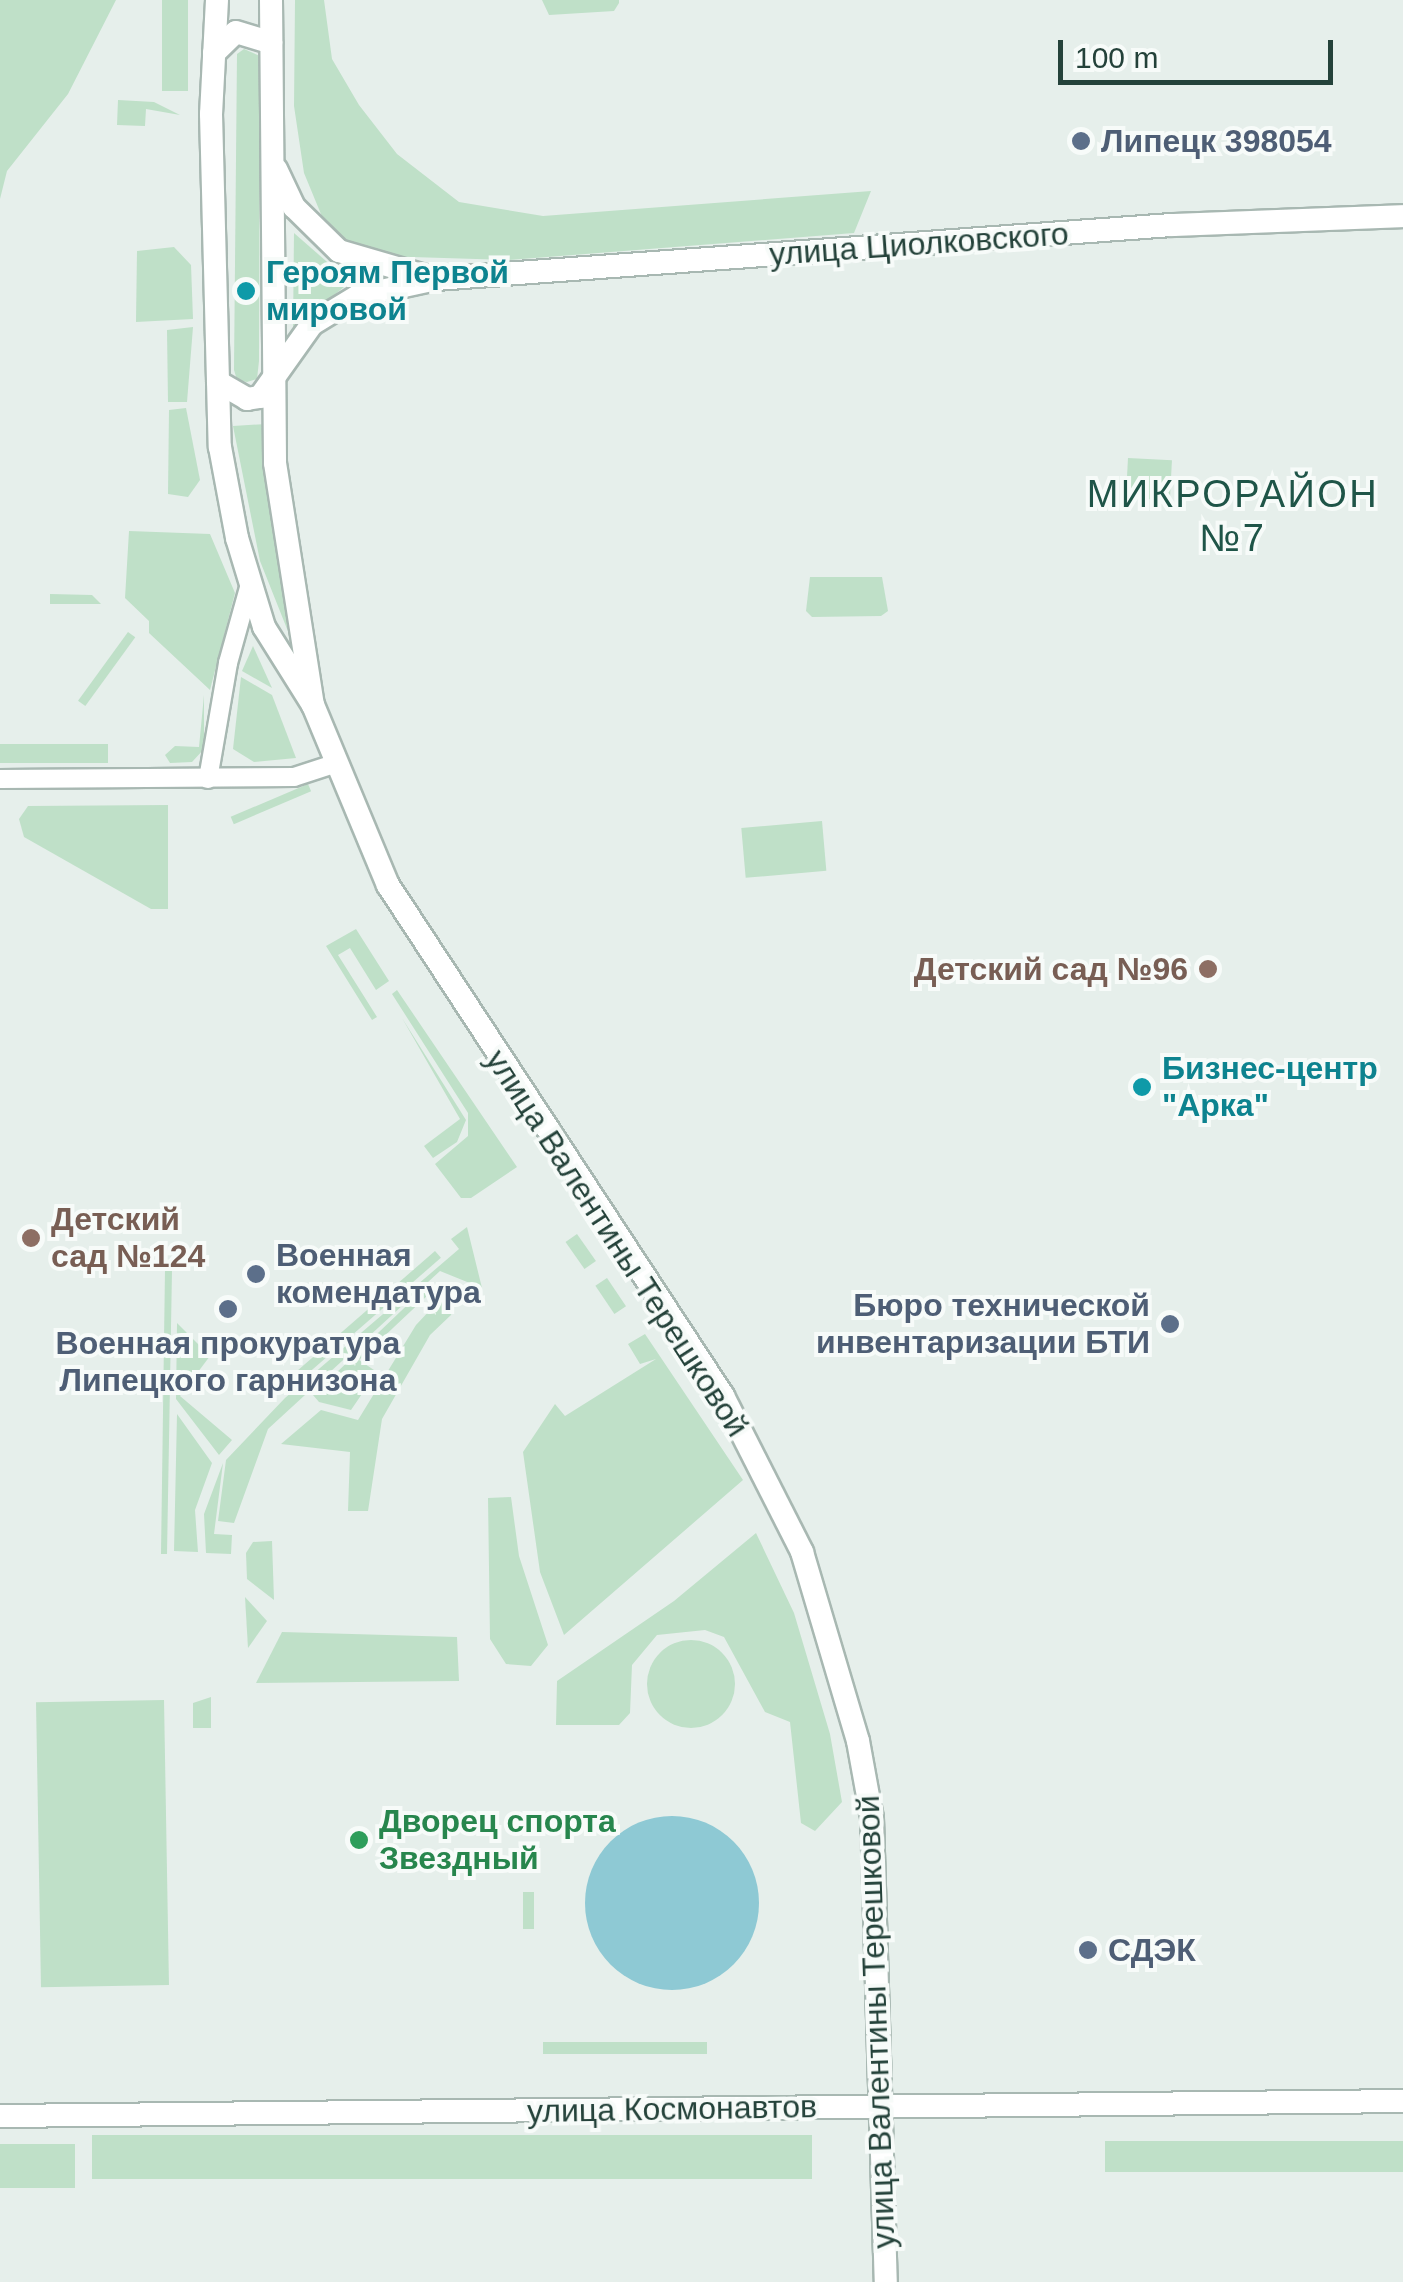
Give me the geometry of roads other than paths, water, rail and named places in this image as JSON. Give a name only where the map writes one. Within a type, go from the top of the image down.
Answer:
[{"type":"main road","name":"улица Валентины Терешковой","points":[[218,0],[214,53],[218,382],[226,490],[264,627],[313,706]]},
{"type":"main road","name":"улица Валентины Терешковой","points":[[269,3],[276,462],[313,706],[334,764],[388,885],[432,961],[724,1396],[802,1552],[867,1784],[884,2107],[886,2282]]},
{"type":"main road","points":[[214,53],[236,32],[271,43]]},
{"type":"main road","points":[[272,158],[294,207],[339,252],[436,278]]},
{"type":"main road","name":"улица Циолковского","points":[[436,278],[1190,224],[1403,216]]},
{"type":"main road","points":[[218,382],[247,399],[272,388],[312,324],[358,296],[436,278]]},
{"type":"main road","name":"улица Космонавтов","points":[[0,2116],[1403,2101]]},
{"type":"street","points":[[208,778],[250,582]]},
{"type":"street","points":[[214,743],[224,766],[254,778]]},
{"type":"street","points":[[0,779],[294,778],[334,764]]},
{"type":"water","points":[[672,1816],[705,1823],[733,1842],[752,1870],[759,1903],[752,1936],[733,1964],[705,1983],[672,1990],[639,1983],[611,1964],[592,1936],[585,1903],[592,1870],[611,1842],[639,1823]]},
{"type":"place","name":"Липецк 398054","points":[[1081,141]]},
{"type":"place","name":"Героям Первой мировой","points":[[246,291]]},
{"type":"place","name":"Детский сад №96","points":[[1208,969]]},
{"type":"place","name":"Бизнес-центр \"Арка\"","points":[[1142,1087]]},
{"type":"place","name":"Детский сад №124","points":[[31,1238]]},
{"type":"place","name":"Военная комендатура","points":[[256,1274]]},
{"type":"place","name":"Военная прокуратура Липецкого гарнизона","points":[[228,1309]]},
{"type":"place","name":"Бюро технической инвентаризации БТИ","points":[[1170,1324]]},
{"type":"place","name":"Дворец спорта Звездный","points":[[359,1840]]},
{"type":"place","name":"СДЭК","points":[[1088,1950]]},
{"type":"district","name":"МИКРОРАЙОН №7","points":[[1233,517]]}]
